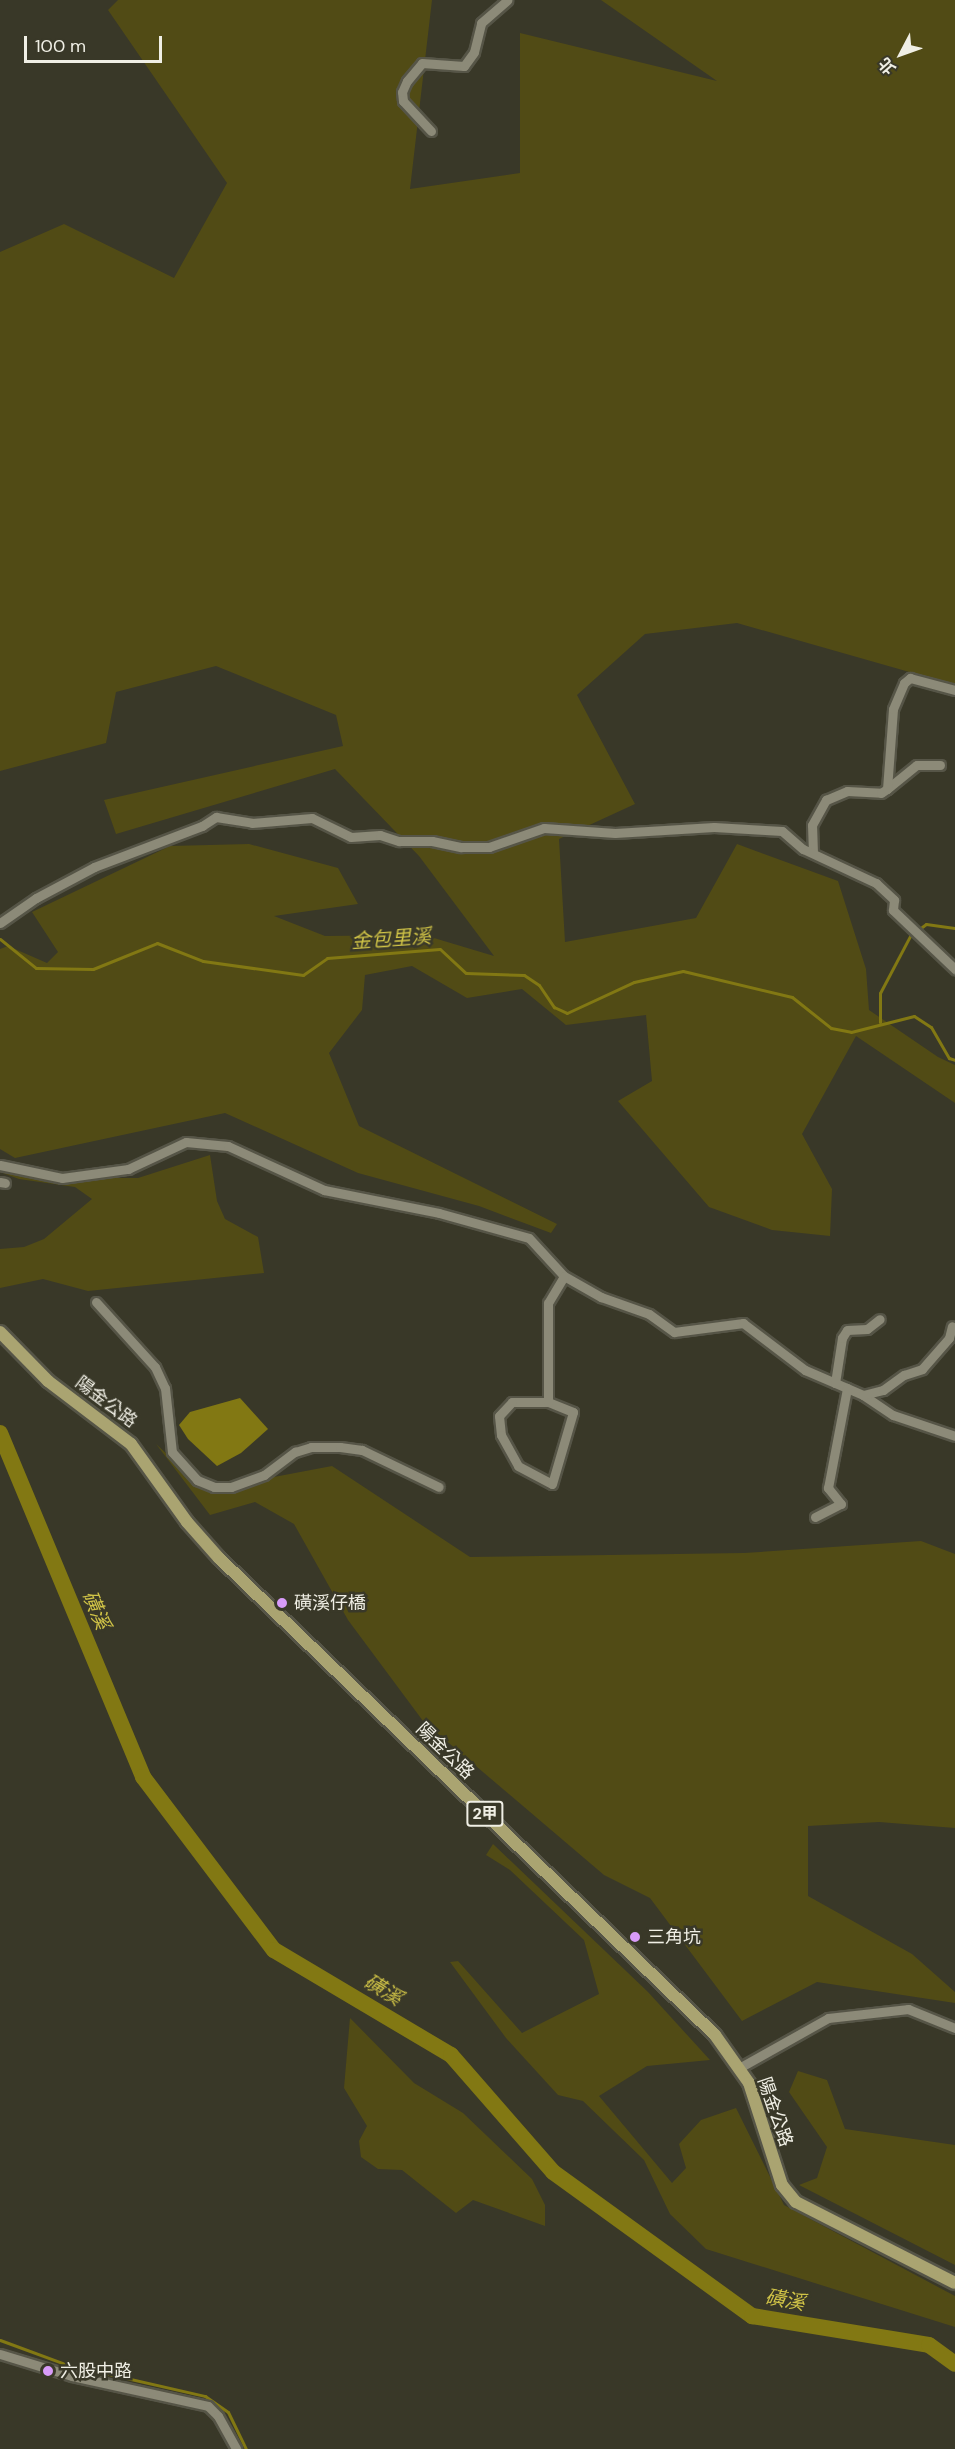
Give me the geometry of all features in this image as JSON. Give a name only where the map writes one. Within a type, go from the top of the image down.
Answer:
[{"type":"main road","name":"陽金公路","points":[[0,1332],[48,1381],[131,1444],[187,1522],[219,1558],[715,2035],[749,2083],[782,2185],[796,2202],[955,2283]]},
{"type":"street","points":[[431,131],[403,101],[402,92],[407,81],[422,63],[464,66],[474,52],[481,23],[507,0]]},
{"type":"street","points":[[887,789],[893,710],[904,683],[910,678],[955,690]]},
{"type":"street","points":[[813,853],[812,825],[826,800],[848,791],[881,793],[917,765],[940,765]]},
{"type":"street","points":[[0,923],[36,898],[94,867],[202,826],[216,817],[252,823],[312,818],[351,837],[380,835],[399,841],[432,841],[461,848],[489,847],[544,828],[578,833],[714,827],[770,829],[793,837],[803,849],[888,892],[894,900],[893,910],[913,926],[955,969]]},
{"type":"street","points":[[0,1165],[62,1178],[128,1170],[186,1142],[218,1144],[297,1175],[324,1190],[439,1213],[529,1238],[564,1276],[601,1297],[649,1314],[674,1332],[743,1323],[805,1370],[863,1395],[894,1415],[955,1436]]},
{"type":"street","points":[[548,1402],[548,1303],[564,1276]]},
{"type":"street","points":[[96,1302],[155,1367],[165,1388],[172,1452],[197,1480],[214,1487],[231,1487],[264,1475],[294,1452],[311,1447],[340,1447],[362,1450],[439,1487]]},
{"type":"street","points":[[835,1383],[842,1338],[847,1330],[867,1329],[880,1319]]},
{"type":"street","points":[[863,1395],[883,1390],[922,1369],[949,1338],[952,1326]]},
{"type":"street","points":[[815,1517],[841,1504],[828,1488],[848,1388]]},
{"type":"street","points":[[512,1402],[548,1402],[573,1412],[552,1484],[518,1466],[501,1435],[499,1416],[512,1402]]},
{"type":"street","points":[[739,2068],[828,2018],[908,2009],[955,2028]]},
{"type":"street","points":[[0,2354],[72,2376],[208,2406],[218,2416],[236,2449]]},
{"type":"shaded area","points":[[118,0],[432,0],[410,189],[520,173],[520,33],[717,81],[601,0],[955,0],[955,685],[737,623],[645,634],[577,695],[635,804],[559,839],[565,942],[696,918],[737,844],[838,881],[866,969],[869,1010],[938,1057],[955,1065],[955,1103],[856,1036],[802,1134],[832,1189],[830,1236],[772,1230],[709,1207],[618,1101],[652,1081],[646,1015],[566,1025],[522,989],[467,998],[412,966],[365,975],[362,1010],[329,1053],[359,1126],[557,1224],[551,1233],[479,1206],[358,1173],[225,1113],[15,1158],[0,1149],[0,949],[8,946],[47,963],[58,952],[32,912],[170,846],[249,844],[338,868],[358,904],[274,916],[325,936],[424,935],[494,956],[419,856],[335,769],[116,834],[104,800],[343,746],[336,715],[216,666],[116,692],[106,743],[0,771],[0,252],[64,224],[174,278],[227,183],[108,10]]},
{"type":"shaded area","points":[[210,1155],[217,1201],[225,1219],[258,1237],[264,1273],[88,1291],[43,1279],[0,1288],[0,1249],[24,1247],[44,1239],[92,1199],[75,1187],[19,1179],[0,1172],[0,1167],[83,1178],[138,1178]]},
{"type":"shaded area","points":[[240,1398],[268,1429],[241,1453],[217,1466],[188,1439],[179,1425],[190,1412]]},
{"type":"shaded area","points":[[156,1444],[206,1490],[332,1466],[470,1557],[744,1553],[921,1541],[955,1554],[955,1828],[879,1822],[808,1826],[808,1896],[912,1954],[955,1992],[955,2003],[817,1982],[742,2021],[650,1898],[604,1875],[423,1721],[348,1620],[294,1524],[255,1502],[210,1515]]},
{"type":"shaded area","points":[[493,1844],[648,1992],[710,2060],[647,2066],[599,2096],[672,2183],[686,2168],[679,2144],[701,2120],[736,2108],[784,2205],[955,2296],[955,2327],[706,2249],[670,2214],[644,2160],[583,2101],[558,2095],[506,2038],[450,1962],[458,1961],[522,2033],[599,1994],[584,1940],[510,1870],[486,1855]]},
{"type":"shaded area","points":[[350,2018],[414,2083],[463,2113],[532,2179],[545,2205],[545,2226],[473,2200],[456,2213],[402,2170],[378,2169],[361,2157],[359,2141],[367,2126],[344,2088]]},
{"type":"shaded area","points":[[798,2071],[827,2080],[845,2129],[955,2145],[955,2265],[799,2185],[817,2178],[827,2147],[789,2092]]},
{"type":"waterway","points":[[880,1022],[880,993],[910,936],[926,924],[955,928]]},
{"type":"waterway","name":"金包里溪","points":[[0,939],[36,968],[93,969],[157,943],[203,961],[303,975],[327,958],[440,949],[466,973],[524,975],[539,985],[554,1007],[567,1013],[634,982],[683,971],[792,997],[831,1028],[851,1032],[914,1016],[931,1027],[949,1058],[955,1060]]},
{"type":"waterway","name":"磺溪","points":[[0,1433],[143,1777],[274,1950],[451,2055],[553,2172],[752,2316],[929,2345],[955,2364]]},
{"type":"waterway","points":[[0,2340],[65,2364],[205,2396],[228,2412],[246,2449]]},
{"type":"place","name":"磺溪仔橋","points":[[282,1603]]},
{"type":"place","name":"三角坑","points":[[635,1937]]},
{"type":"place","name":"六股中路","points":[[48,2371]]}]
